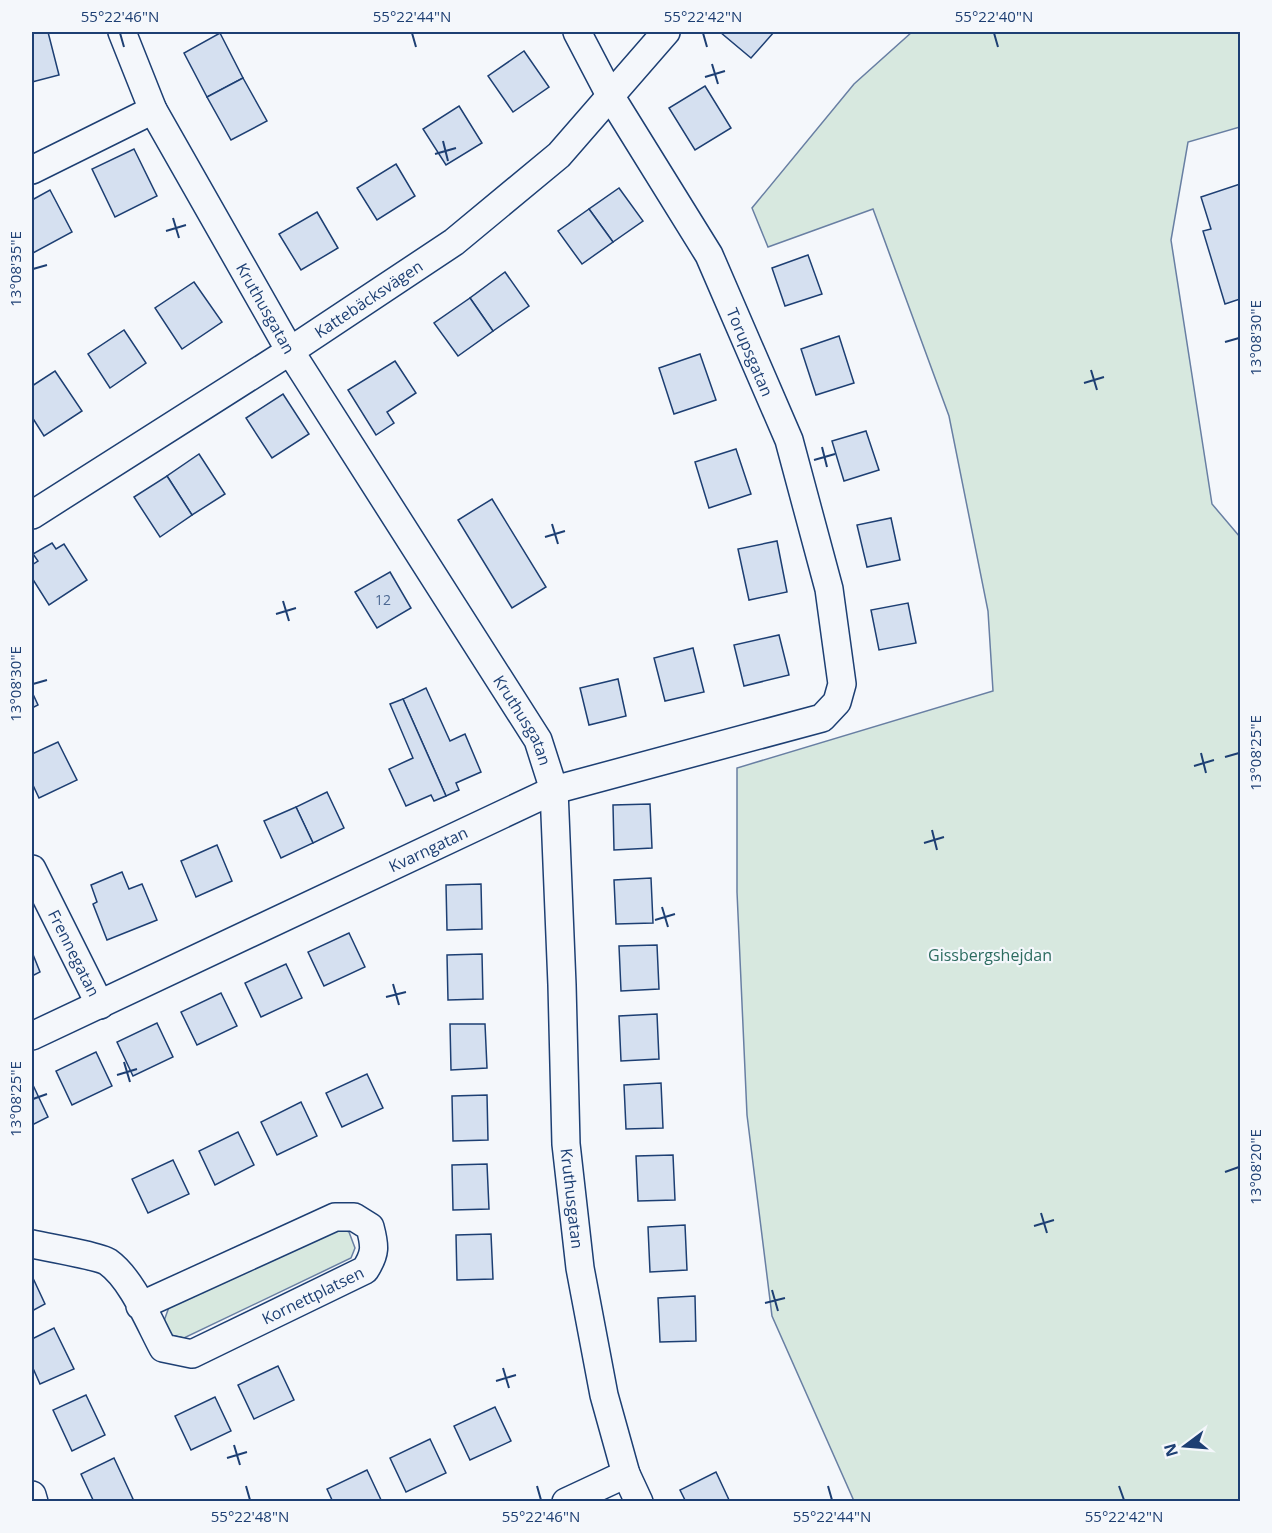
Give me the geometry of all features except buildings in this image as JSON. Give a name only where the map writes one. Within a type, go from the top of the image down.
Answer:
[{"type":"street","name":"Kruthusgatan","points":[[122,32],[153,110],[290,351],[538,740],[554,790],[566,1144],[580,1269],[604,1395],[626,1474],[639,1502]]},
{"type":"street","name":"Torupsgatan","points":[[577,32],[611,97],[709,255],[789,441],[829,589],[842,684],[837,702]]},
{"type":"street","name":"Kattebäcksvägen","points":[[32,515],[290,351],[454,242],[559,156],[666,32]]},
{"type":"street","points":[[32,170],[153,110]]},
{"type":"street","name":"Kvarngatan","points":[[32,1036],[554,790],[822,718],[837,702]]},
{"type":"street","name":"Frennegatan","points":[[32,869],[100,1005]]},
{"type":"street","name":"Kornettplatsen","points":[[32,1244],[107,1261],[126,1281],[163,1348],[192,1354],[365,1270],[373,1257],[374,1242],[370,1227],[354,1217],[335,1216],[140,1306]]},
{"type":"street","points":[[566,1502],[626,1474]]},
{"type":"street","points":[[32,1495],[34,1502]]},
{"type":"green space","name":"Gissbergshejdan","points":[[912,32],[1240,32],[1240,127],[1188,142],[1171,240],[1212,504],[1240,537],[1240,1501],[854,1501],[772,1316],[747,1115],[737,892],[737,768],[993,691],[988,611],[949,416],[873,209],[768,247],[752,208],[854,84]]},
{"type":"green space","points":[[339,1227],[349,1232],[355,1248],[351,1258],[184,1338],[170,1335],[164,1321],[169,1307]]}]
